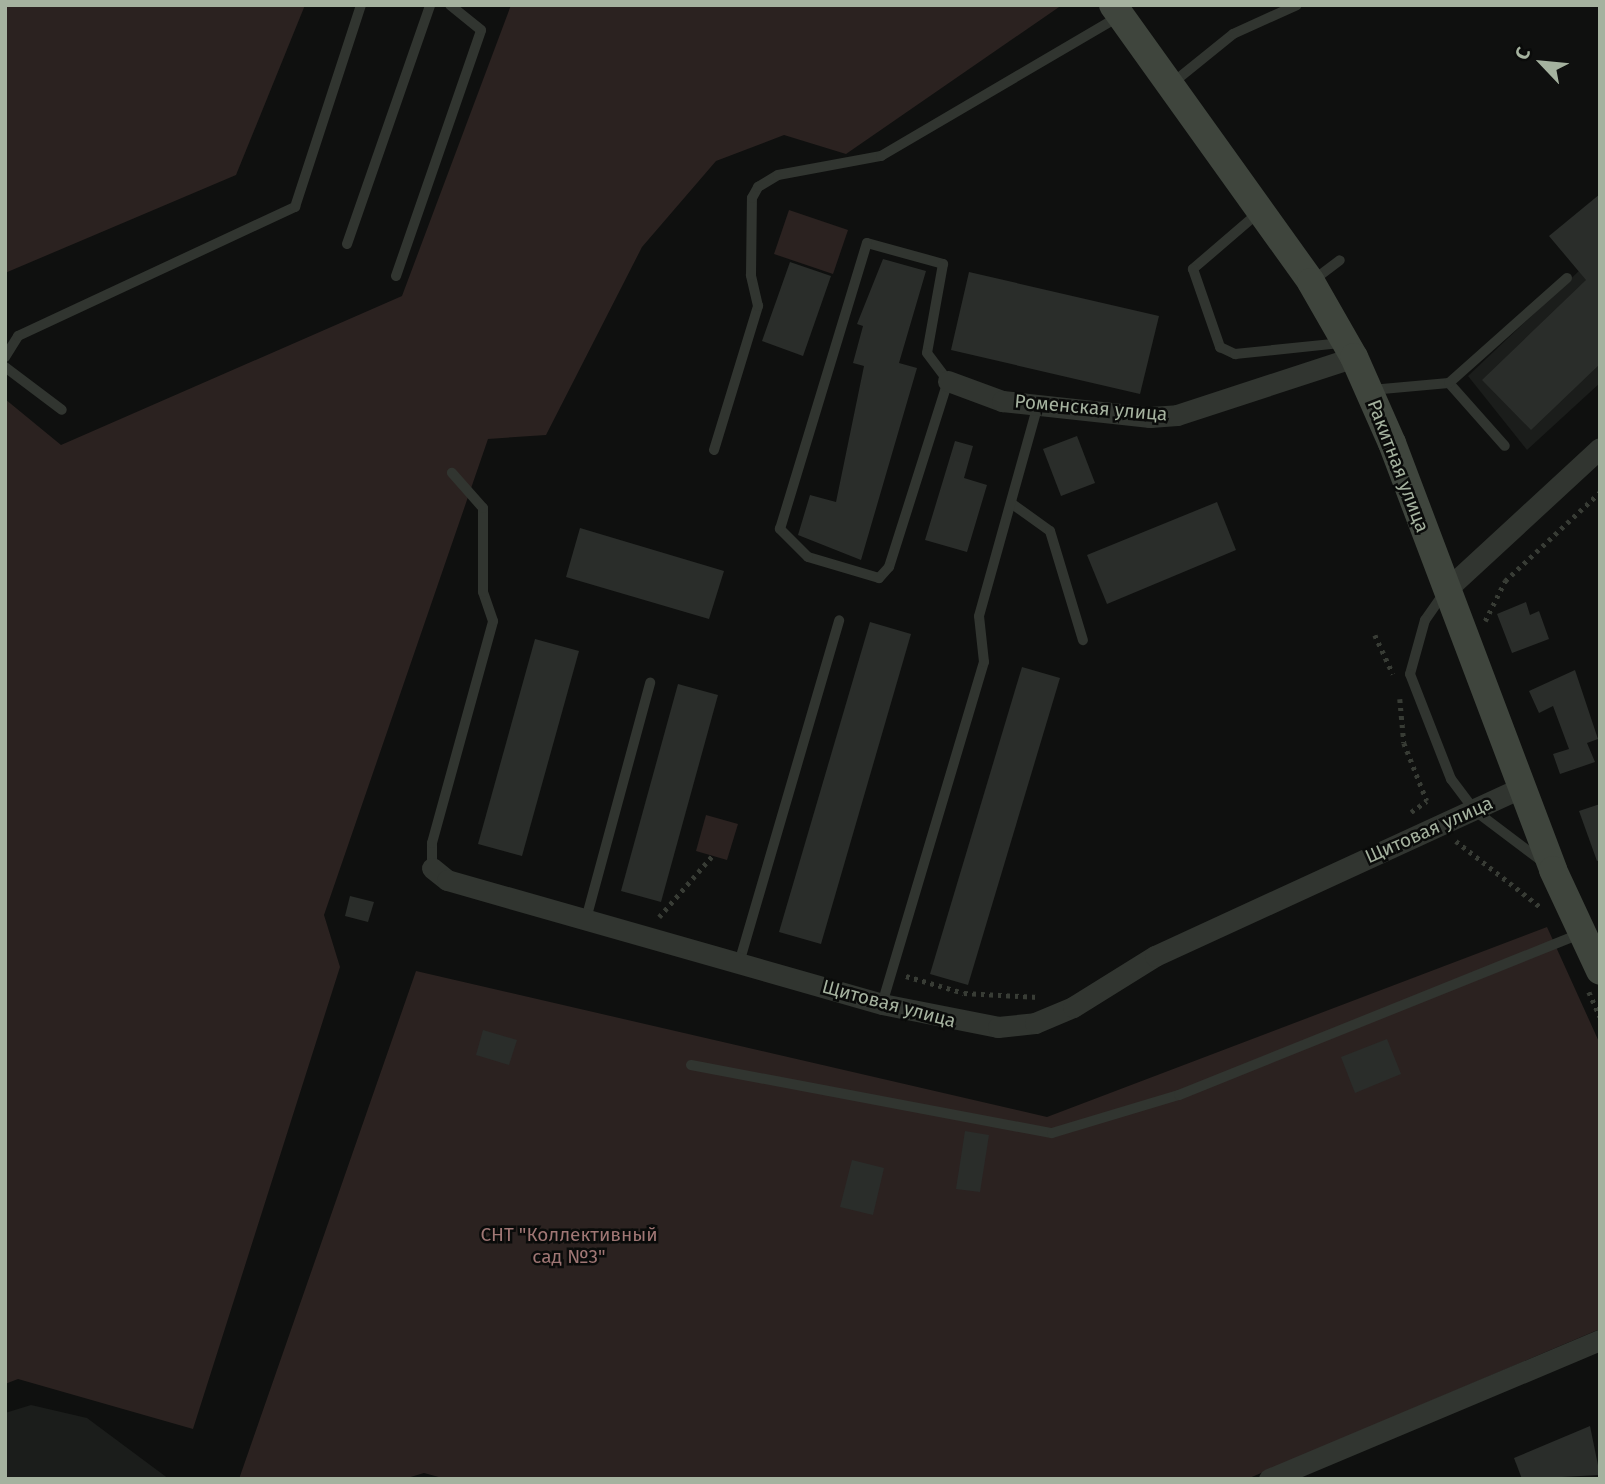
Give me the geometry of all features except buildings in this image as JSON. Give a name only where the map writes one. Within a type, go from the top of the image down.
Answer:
[{"type":"street","name":"Ракитная улица","points":[[1117,10],[1311,282],[1350,350],[1368,390],[1553,870],[1600,971]]},
{"type":"street","name":"Роменская улица","points":[[948,381],[974,393],[1038,405],[1177,415],[1350,350]]},
{"type":"street","points":[[1446,590],[1600,448]]},
{"type":"street","name":"Щитовая улица","points":[[432,867],[447,880],[947,1022],[1035,1023],[1155,956],[1521,788]]},
{"type":"street","points":[[1269,1479],[1600,1339]]},
{"type":"lane","points":[[5,357],[18,336],[295,207],[361,5]]},
{"type":"lane","points":[[347,244],[430,5]]},
{"type":"lane","points":[[396,276],[481,30],[450,5]]},
{"type":"lane","points":[[1170,85],[1233,34],[1297,5]]},
{"type":"lane","points":[[714,450],[758,306],[751,275],[758,187],[779,175],[881,156],[1117,10]]},
{"type":"lane","points":[[1260,211],[1193,269],[1220,347],[1235,354],[1350,350]]},
{"type":"lane","points":[[867,243],[943,264],[927,353],[948,381],[885,574],[808,557],[783,534],[780,522],[867,243]]},
{"type":"lane","points":[[1311,282],[1340,260]]},
{"type":"lane","points":[[1368,390],[1449,383],[1567,278]]},
{"type":"lane","points":[[5,367],[62,410]]},
{"type":"lane","points":[[1449,383],[1505,446]]},
{"type":"lane","points":[[882,1004],[984,663],[979,616],[1038,405]]},
{"type":"lane","points":[[432,867],[432,843],[493,621],[483,592],[484,508],[452,473]]},
{"type":"lane","points":[[1011,503],[1049,531],[1083,640]]},
{"type":"lane","points":[[1446,590],[1426,620],[1410,674],[1451,779],[1474,810],[1553,870]]},
{"type":"lane","points":[[739,963],[839,621]]},
{"type":"lane","points":[[586,919],[650,683]]},
{"type":"lane","points":[[691,1065],[1052,1133],[1179,1095],[1583,932]]},
{"type":"path","points":[[1484,622],[1506,581],[1600,492]]},
{"type":"path","points":[[1406,816],[1427,801]]},
{"type":"path","points":[[667,928],[654,924],[712,856]]},
{"type":"path","points":[[892,971],[964,993],[1046,997]]},
{"type":"shaded area","points":[[1600,251],[1600,383],[1527,450],[1468,376]]},
{"type":"shaded area","points":[[31,1405],[87,1418],[169,1479],[5,1479],[5,1413]]},
{"type":"green space","points":[[5,5],[305,5],[236,175],[5,273]]},
{"type":"green space","points":[[511,5],[1062,5],[846,154],[784,135],[716,161],[642,247],[546,435],[488,439],[324,915],[340,967],[193,1429],[18,1379],[5,1384],[5,399],[61,445],[402,296]]},
{"type":"green space","points":[[789,210],[848,230],[833,274],[774,254]]},
{"type":"green space","points":[[706,815],[738,824],[727,860],[696,851]]},
{"type":"green space","name":"СНТ \"Коллективный сад №3\"","points":[[1547,927],[1600,1044],[1600,1329],[1247,1479],[446,1479],[424,1473],[404,1479],[239,1479],[416,971],[1047,1117]]}]
